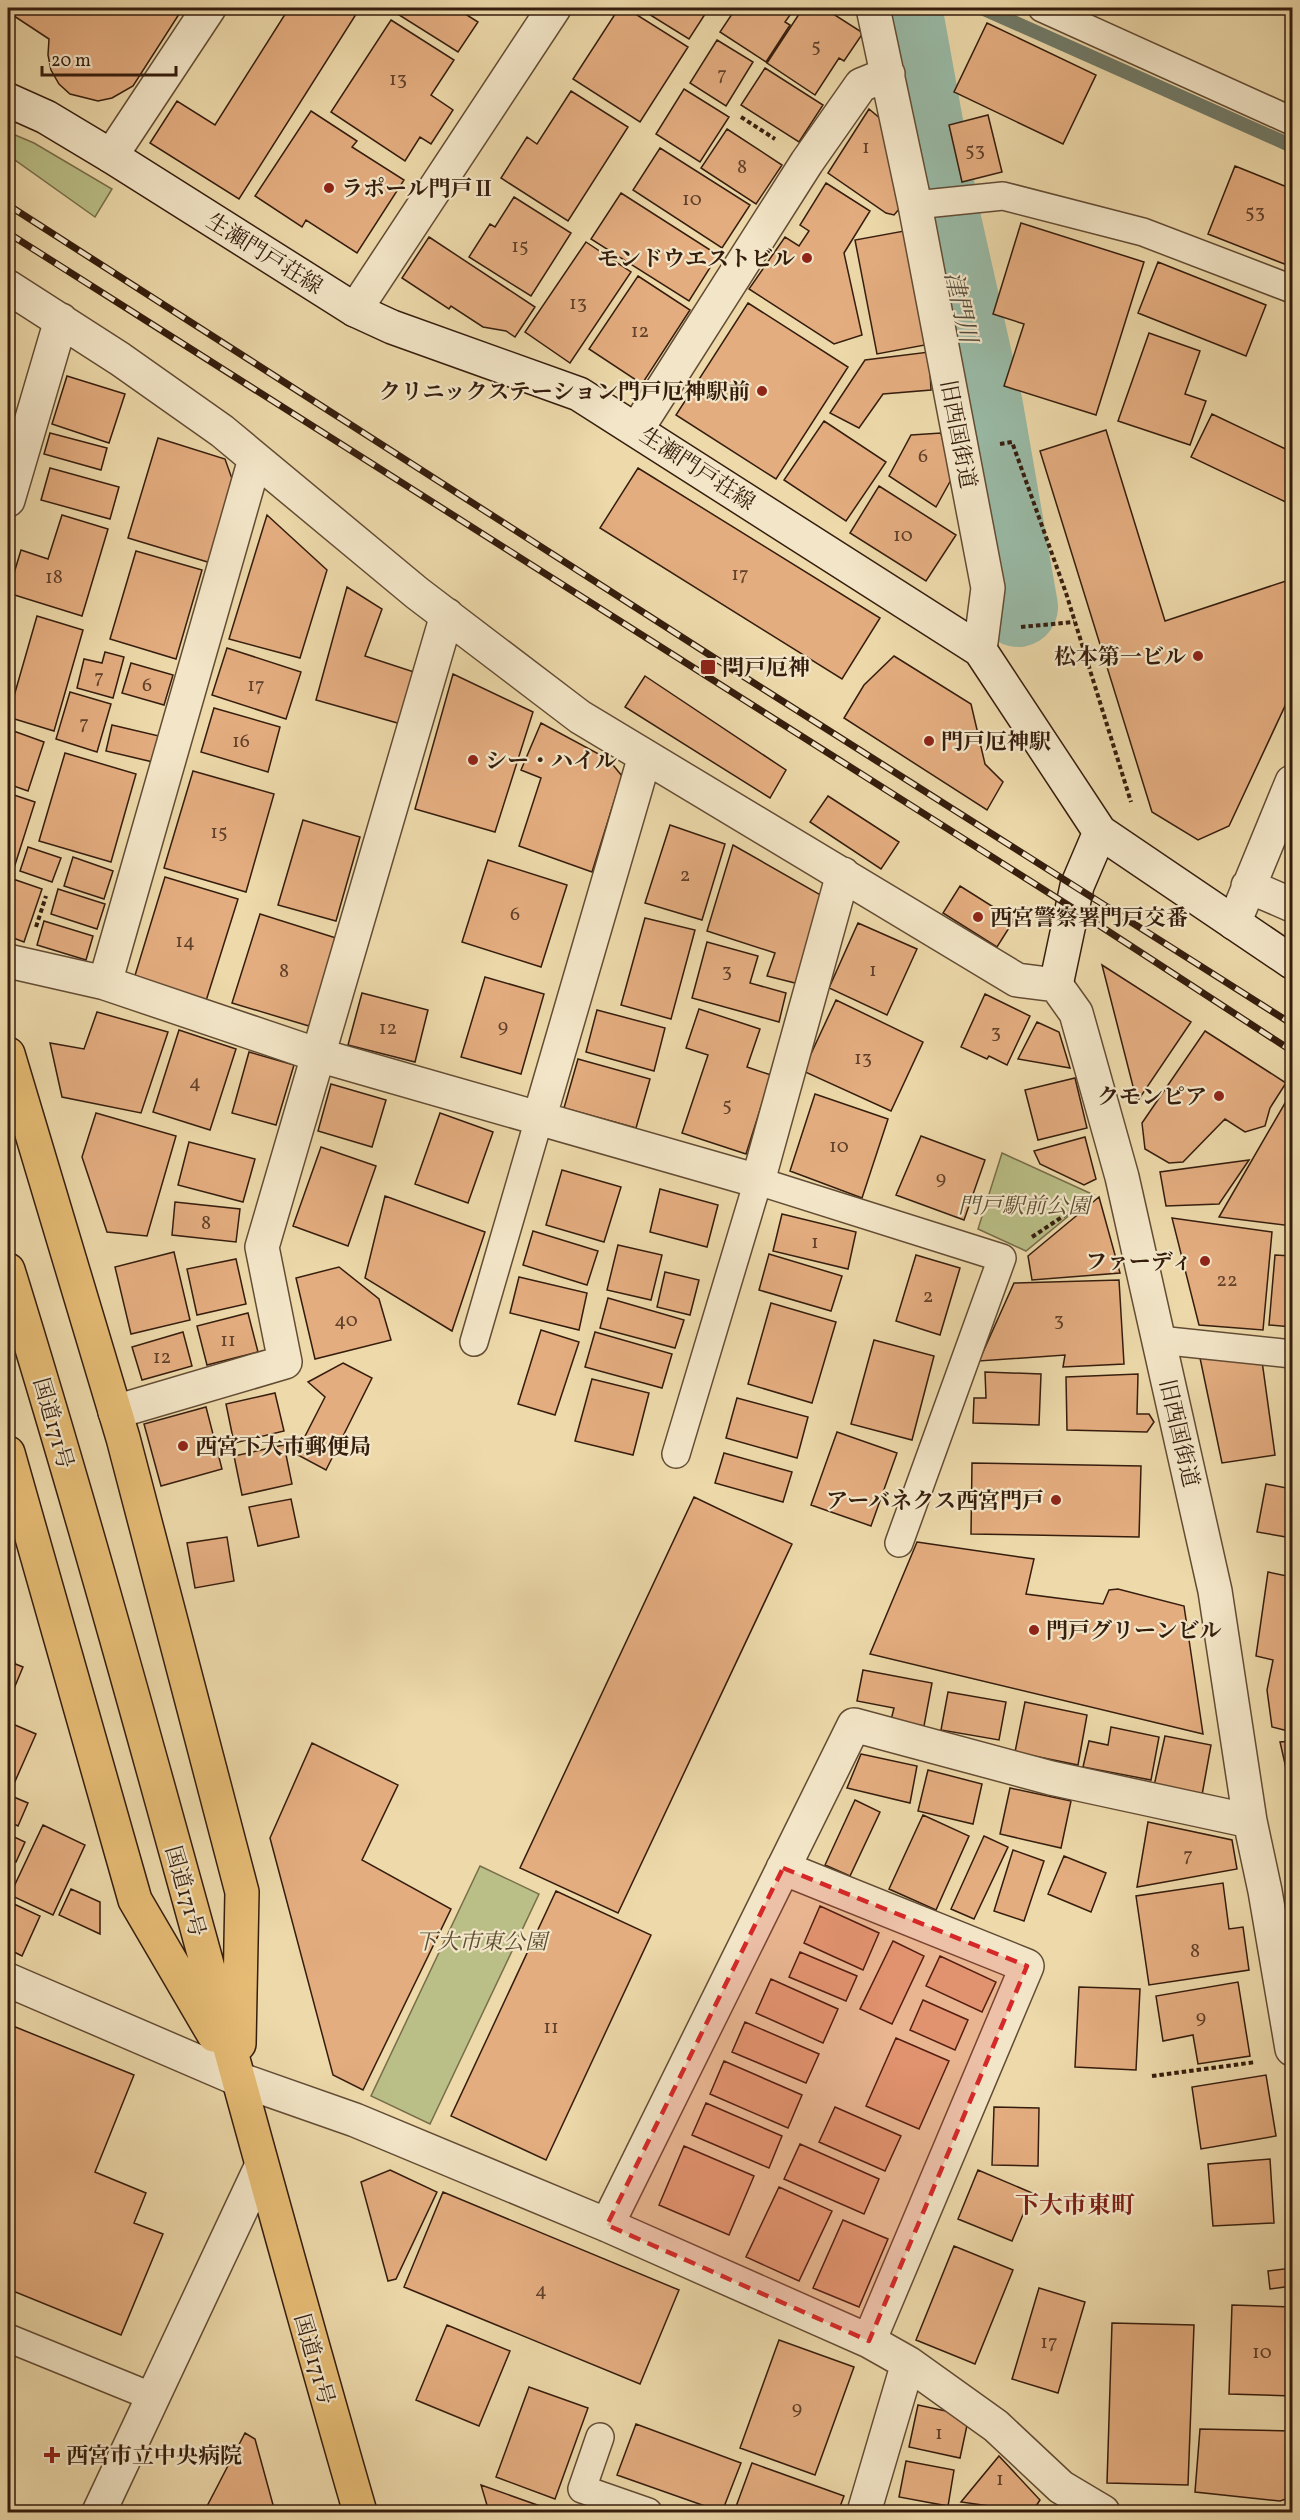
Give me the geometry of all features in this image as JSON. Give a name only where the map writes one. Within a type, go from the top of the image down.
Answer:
[{"type":"highway","points":[[8,1054],[115,1412],[242,1892],[238,2079]]},
{"type":"highway","name":"国道171号","points":[[8,1270],[52,1415],[261,2167],[360,2512]]},
{"type":"highway","points":[[8,1452],[135,1900],[238,2079]]},
{"type":"street","points":[[111,156],[209,8]]},
{"type":"street","points":[[355,310],[554,8]]},
{"type":"street","name":"旧西国街道","points":[[873,8],[923,204],[988,588],[981,640]]},
{"type":"street","points":[[637,429],[807,162],[861,85],[888,74]]},
{"type":"street","name":"生瀬門戸荘線","points":[[8,100],[46,117],[111,156],[355,310],[392,327],[579,394],[981,640],[1100,832],[1293,962]]},
{"type":"street","points":[[8,287],[61,320],[222,431],[447,615],[580,717],[1017,980],[1056,985],[1077,886],[1100,832]]},
{"type":"street","points":[[8,500],[61,320]]},
{"type":"street","points":[[105,983],[255,459]]},
{"type":"street","points":[[115,1412],[285,1362],[262,1247],[447,615]]},
{"type":"street","points":[[539,1119],[645,756]]},
{"type":"street","points":[[1234,922],[1293,782]]},
{"type":"street","points":[[8,961],[105,983],[318,1055],[758,1181],[843,874]]},
{"type":"street","points":[[1248,886],[1293,904]]},
{"type":"street","name":"旧西国街道","points":[[1056,985],[1076,1013],[1122,1177],[1159,1340],[1215,1592],[1250,1821],[1279,1889],[1293,2049]]},
{"type":"street","points":[[607,2225],[854,1725],[1051,1778],[1250,1821]]},
{"type":"street","points":[[783,1868],[1027,1966],[869,2341]]},
{"type":"street","points":[[8,1980],[238,2079],[355,2120],[607,2225],[869,2341],[908,2363],[996,2426],[1061,2487],[1103,2512]]},
{"type":"street","points":[[99,2512],[261,2167]]},
{"type":"street","points":[[864,2512],[908,2363]]},
{"type":"lane","points":[[1042,8],[1293,121]]},
{"type":"lane","points":[[923,204],[1003,196],[1143,232],[1293,289]]},
{"type":"lane","points":[[474,1342],[539,1119]]},
{"type":"lane","points":[[676,1454],[758,1181],[1002,1258],[899,1543]]},
{"type":"lane","points":[[1159,1340],[1293,1354]]},
{"type":"lane","points":[[8,2338],[153,2397]]},
{"type":"lane","points":[[600,2437],[582,2489],[648,2512]]},
{"type":"path","points":[[1003,444],[1012,442],[1074,622],[1134,811]]},
{"type":"path","points":[[981,640],[1074,622]]},
{"type":"path","points":[[1002,1258],[1122,1177]]},
{"type":"path","points":[[1152,2076],[1257,2062]]},
{"type":"highlighted area","points":[[783,1868],[1027,1966],[869,2341],[607,2225]]},
{"type":"green space","points":[[8,132],[34,143],[112,189],[95,217],[8,155]]},
{"type":"green space","name":"門戸駅前公園","points":[[1002,1153],[1094,1195],[1026,1251],[978,1229]]},
{"type":"green space","name":"下大市東公園","points":[[480,1866],[539,1894],[430,2124],[371,2096]]},
{"type":"building","points":[[8,8],[183,8],[133,86],[112,98],[98,101],[70,94],[59,84],[51,70],[48,55],[49,39],[8,12]]},
{"type":"building","points":[[289,8],[360,8],[239,199],[150,143],[177,101],[215,125]]},
{"type":"building","points":[[388,8],[456,8],[478,22],[458,52]]},
{"type":"building","points":[[619,8],[626,8],[688,47],[640,122],[573,79]]},
{"type":"building","points":[[639,8],[709,8],[689,39]]},
{"type":"building","points":[[736,8],[795,8],[785,22],[790,25],[766,62],[720,32]]},
{"type":"building","points":[[803,8],[824,8],[863,33],[844,61],[839,58],[815,95],[767,63]]},
{"type":"building","points":[[391,20],[454,60],[431,95],[453,110],[431,144],[420,137],[405,161],[331,112]]},
{"type":"building","points":[[987,23],[1096,75],[1063,144],[954,92]]},
{"type":"building","points":[[717,40],[753,62],[726,106],[690,83]]},
{"type":"building","points":[[765,68],[823,105],[799,142],[741,105]]},
{"type":"building","points":[[684,89],[729,117],[700,162],[656,134]]},
{"type":"building","points":[[571,91],[628,127],[568,221],[501,178],[527,137],[537,144]]},
{"type":"building","points":[[869,109],[882,120],[900,208],[894,215],[886,213],[828,173]]},
{"type":"building","name":"ラポール門戸Ⅱ","points":[[311,111],[357,141],[352,147],[404,180],[357,253],[306,220],[302,227],[255,196]]},
{"type":"building","points":[[988,115],[1002,172],[962,182],[949,125]]},
{"type":"building","points":[[727,129],[782,165],[756,204],[701,168]]},
{"type":"building","points":[[660,148],[750,205],[722,248],[633,190]]},
{"type":"building","points":[[1235,166],[1292,189],[1292,267],[1208,234]]},
{"type":"building","name":"モンドウエストビル","points":[[826,183],[870,211],[844,253],[862,335],[834,344],[749,289],[785,237],[799,246],[809,231],[800,225]]},
{"type":"building","points":[[621,193],[718,255],[689,301],[591,239]]},
{"type":"building","points":[[514,197],[571,233],[531,296],[469,257],[490,224],[495,227]]},
{"type":"building","points":[[1021,223],[1144,262],[1096,415],[1004,386],[1024,324],[993,314]]},
{"type":"building","points":[[904,231],[925,345],[877,354],[855,240]]},
{"type":"building","points":[[429,237],[535,307],[515,337],[506,331],[483,327],[451,306],[449,309],[402,278]]},
{"type":"building","points":[[586,242],[631,272],[570,363],[525,332]]},
{"type":"building","points":[[1158,262],[1266,305],[1246,356],[1138,313]]},
{"type":"building","points":[[638,276],[690,310],[642,384],[589,349]]},
{"type":"building","name":"クリニックステーション門戸厄神駅前","points":[[748,303],[848,367],[776,479],[676,415]]},
{"type":"building","points":[[1149,333],[1200,351],[1185,394],[1206,401],[1190,445],[1118,421]]},
{"type":"building","points":[[929,352],[931,390],[883,394],[859,428],[830,413],[865,360]]},
{"type":"building","points":[[67,376],[125,394],[109,443],[52,424]]},
{"type":"building","points":[[1212,414],[1292,452],[1292,505],[1191,457]]},
{"type":"building","points":[[824,421],[886,462],[846,521],[784,480]]},
{"type":"building","name":"松本第一ビル","points":[[1106,430],[1165,621],[1292,579],[1292,691],[1229,826],[1198,840],[1152,812],[1040,451]]},
{"type":"building","points":[[50,433],[107,448],[101,470],[44,454]]},
{"type":"building","points":[[941,433],[952,478],[936,507],[889,476],[911,435]]},
{"type":"building","points":[[158,438],[225,459],[235,487],[211,563],[128,538]]},
{"type":"building","points":[[50,468],[119,487],[110,519],[41,500]]},
{"type":"building","points":[[638,468],[880,618],[842,679],[600,528]]},
{"type":"building","points":[[879,486],[956,535],[926,581],[850,533]]},
{"type":"building","points":[[62,515],[108,529],[82,616],[8,593],[21,550],[48,559]]},
{"type":"building","points":[[267,515],[327,570],[300,658],[229,639]]},
{"type":"building","points":[[136,551],[202,570],[176,659],[110,639]]},
{"type":"building","points":[[347,587],[382,609],[365,656],[414,672],[401,724],[316,700]]},
{"type":"building","points":[[37,616],[83,630],[54,731],[8,717]]},
{"type":"building","points":[[227,648],[301,672],[286,719],[212,695]]},
{"type":"building","points":[[105,652],[124,657],[113,698],[77,688],[84,659],[102,663]]},
{"type":"building","name":"門戸厄神駅","points":[[894,656],[971,704],[985,764],[1003,782],[987,810],[844,718],[864,685]]},
{"type":"building","points":[[131,663],[173,675],[164,705],[122,693]]},
{"type":"building","name":"シー・ハイル","points":[[453,674],[533,712],[495,832],[415,809]]},
{"type":"building","points":[[645,676],[786,770],[770,798],[625,707]]},
{"type":"building","points":[[70,692],[111,704],[97,752],[56,739]]},
{"type":"building","points":[[214,708],[280,727],[268,772],[201,752]]},
{"type":"building","points":[[541,723],[608,759],[622,776],[592,872],[519,846],[541,778],[521,770]]},
{"type":"building","points":[[112,725],[159,736],[153,762],[106,751]]},
{"type":"building","points":[[8,729],[44,742],[28,791],[8,784]]},
{"type":"building","points":[[65,753],[136,774],[111,862],[39,841]]},
{"type":"building","points":[[193,771],[274,794],[246,892],[164,868]]},
{"type":"building","points":[[8,793],[35,802],[14,868],[8,866]]},
{"type":"building","points":[[828,796],[899,842],[881,869],[810,822]]},
{"type":"building","points":[[303,820],[360,837],[336,921],[278,905]]},
{"type":"building","points":[[670,825],[725,844],[702,920],[645,903]]},
{"type":"building","points":[[733,845],[826,898],[803,985],[767,976],[775,953],[707,931]]},
{"type":"building","points":[[28,847],[61,858],[52,882],[20,871]]},
{"type":"building","points":[[73,857],[113,871],[104,899],[64,886]]},
{"type":"building","points":[[488,860],[567,885],[541,967],[462,942]]},
{"type":"building","points":[[1292,866],[1292,884],[1286,882]]},
{"type":"building","points":[[165,877],[238,899],[205,1004],[133,982]]},
{"type":"building","points":[[13,879],[42,889],[24,942],[8,936],[8,897]]},
{"type":"building","name":"西宮警察署門戸交番","points":[[960,886],[1014,920],[997,947],[943,913]]},
{"type":"building","points":[[58,889],[105,904],[97,929],[51,914]]},
{"type":"building","points":[[260,914],[336,938],[309,1026],[232,1003]]},
{"type":"building","points":[[645,918],[695,930],[671,1019],[621,1005]]},
{"type":"building","points":[[44,921],[93,936],[86,960],[37,945]]},
{"type":"building","points":[[858,923],[917,949],[887,1015],[829,988]]},
{"type":"building","points":[[707,942],[758,956],[750,983],[786,993],[779,1022],[692,998]]},
{"type":"building","points":[[1102,965],[1191,1022],[1137,1102]]},
{"type":"building","points":[[485,977],[544,994],[521,1074],[461,1057]]},
{"type":"building","points":[[362,993],[428,1010],[415,1062],[348,1045]]},
{"type":"building","points":[[985,994],[1030,1016],[1007,1065],[989,1056],[987,1059],[961,1047]]},
{"type":"building","points":[[836,1000],[923,1042],[891,1111],[803,1071]]},
{"type":"building","points":[[699,1009],[760,1029],[747,1067],[771,1075],[746,1154],[682,1133],[708,1055],[686,1048]]},
{"type":"building","points":[[597,1010],[665,1028],[654,1071],[586,1052]]},
{"type":"building","points":[[97,1012],[168,1032],[141,1113],[62,1097],[50,1043],[84,1049]]},
{"type":"building","points":[[1037,1022],[1059,1032],[1070,1068],[1018,1059]]},
{"type":"building","points":[[179,1030],[236,1049],[210,1130],[153,1112]]},
{"type":"building","name":"クモンピア","points":[[1205,1031],[1286,1083],[1270,1108],[1265,1126],[1245,1132],[1225,1119],[1183,1162],[1169,1163],[1145,1149],[1142,1123]]},
{"type":"building","points":[[249,1052],[294,1065],[276,1125],[232,1113]]},
{"type":"building","points":[[578,1059],[650,1079],[636,1128],[564,1108]]},
{"type":"building","points":[[1075,1078],[1087,1128],[1038,1140],[1025,1090]]},
{"type":"building","points":[[331,1084],[386,1100],[372,1147],[318,1131]]},
{"type":"building","points":[[1292,1091],[1292,1226],[1219,1217]]},
{"type":"building","points":[[815,1094],[888,1119],[862,1198],[790,1171]]},
{"type":"building","points":[[96,1113],[176,1136],[147,1236],[107,1232],[82,1157]]},
{"type":"building","points":[[440,1113],[493,1132],[468,1203],[415,1184]]},
{"type":"building","points":[[921,1136],[985,1160],[964,1220],[896,1195]]},
{"type":"building","points":[[1085,1137],[1096,1179],[1084,1185],[1040,1164],[1034,1151]]},
{"type":"building","points":[[189,1142],[255,1159],[243,1202],[178,1185]]},
{"type":"building","points":[[321,1147],[376,1166],[348,1246],[293,1226]]},
{"type":"building","points":[[1249,1160],[1219,1204],[1166,1206],[1160,1172]]},
{"type":"building","points":[[562,1170],[621,1187],[604,1242],[546,1225]]},
{"type":"building","points":[[660,1189],[718,1205],[707,1247],[650,1232]]},
{"type":"building","points":[[385,1196],[485,1232],[452,1331],[365,1278]]},
{"type":"building","points":[[1099,1197],[1120,1273],[1032,1280],[1028,1256]]},
{"type":"building","points":[[175,1202],[240,1209],[236,1242],[172,1235]]},
{"type":"building","points":[[782,1214],[856,1232],[848,1269],[773,1251]]},
{"type":"building","points":[[1172,1218],[1272,1232],[1263,1330],[1199,1325]]},
{"type":"building","points":[[533,1231],[598,1251],[587,1285],[523,1265]]},
{"type":"building","points":[[618,1245],[662,1255],[651,1300],[607,1290]]},
{"type":"building","points":[[174,1252],[190,1320],[131,1334],[115,1267]]},
{"type":"building","points":[[769,1254],[842,1276],[831,1311],[759,1290]]},
{"type":"building","points":[[916,1255],[960,1268],[940,1335],[896,1321]]},
{"type":"building","points":[[1275,1255],[1292,1256],[1292,1327],[1269,1325]]},
{"type":"building","points":[[236,1259],[246,1304],[197,1315],[187,1269]]},
{"type":"building","points":[[339,1267],[379,1299],[391,1340],[315,1359],[296,1278]]},
{"type":"building","points":[[665,1272],[699,1280],[690,1315],[657,1307]]},
{"type":"building","points":[[519,1277],[587,1293],[579,1330],[510,1313]]},
{"type":"building","points":[[1119,1280],[1124,1364],[1063,1367],[1065,1355],[979,1361],[1014,1283]]},
{"type":"building","points":[[608,1298],[684,1320],[675,1348],[600,1328]]},
{"type":"building","points":[[771,1303],[836,1322],[812,1403],[748,1384]]},
{"type":"building","points":[[248,1313],[258,1352],[207,1365],[197,1326]]},
{"type":"building","points":[[541,1330],[579,1342],[555,1415],[518,1404]]},
{"type":"building","points":[[183,1332],[192,1366],[142,1380],[132,1347]]},
{"type":"building","points":[[595,1332],[672,1354],[662,1388],[585,1367]]},
{"type":"building","points":[[874,1340],[934,1356],[912,1440],[851,1424]]},
{"type":"building","points":[[1200,1358],[1262,1361],[1275,1455],[1222,1463]]},
{"type":"building","points":[[343,1363],[372,1378],[326,1470],[296,1454],[325,1397],[308,1382]]},
{"type":"building","points":[[985,1372],[1041,1374],[1039,1425],[973,1423],[974,1398],[986,1398]]},
{"type":"building","points":[[1138,1374],[1137,1414],[1149,1414],[1154,1422],[1147,1432],[1067,1430],[1066,1377]]},
{"type":"building","points":[[1292,1378],[1292,1459],[1286,1458]]},
{"type":"building","points":[[592,1379],[649,1393],[633,1455],[575,1441]]},
{"type":"building","points":[[275,1393],[284,1431],[234,1443],[226,1404]]},
{"type":"building","points":[[737,1398],[808,1417],[797,1458],[726,1438]]},
{"type":"building","points":[[206,1407],[222,1469],[161,1486],[144,1424]]},
{"type":"building","points":[[837,1432],[897,1453],[871,1526],[811,1505]]},
{"type":"building","points":[[284,1445],[292,1484],[242,1495],[234,1456]]},
{"type":"building","points":[[724,1453],[792,1472],[783,1502],[715,1483]]},
{"type":"building","name":"アーバネクス西宮門戸","points":[[972,1463],[1141,1466],[1139,1537],[971,1534]]},
{"type":"building","points":[[1266,1484],[1292,1489],[1292,1538],[1257,1532]]},
{"type":"building","points":[[694,1497],[792,1544],[618,1913],[520,1868]]},
{"type":"building","points":[[291,1499],[299,1537],[258,1546],[249,1507]]},
{"type":"building","points":[[227,1537],[234,1581],[195,1588],[187,1543]]},
{"type":"building","name":"門戸グリーンビル","points":[[917,1542],[1034,1559],[1026,1594],[1103,1604],[1109,1590],[1118,1589],[1184,1606],[1203,1734],[870,1654]]},
{"type":"building","points":[[1268,1572],[1292,1577],[1292,1732],[1272,1727],[1267,1690],[1273,1660],[1256,1656]]},
{"type":"building","points":[[8,1622],[15,1664],[8,1661]]},
{"type":"building","points":[[8,1661],[23,1667],[8,1703]]},
{"type":"building","points":[[863,1670],[932,1683],[924,1726],[891,1720],[894,1708],[857,1701]]},
{"type":"building","points":[[948,1692],[1006,1702],[999,1740],[941,1730]]},
{"type":"building","points":[[1025,1702],[1087,1715],[1078,1765],[1015,1752]]},
{"type":"building","points":[[8,1722],[36,1734],[9,1795],[28,1803],[18,1826],[8,1821]]},
{"type":"building","points":[[1111,1727],[1159,1737],[1151,1780],[1083,1767],[1089,1741],[1108,1745]]},
{"type":"building","points":[[1165,1736],[1211,1745],[1202,1795],[1154,1786]]},
{"type":"building","points":[[1292,1741],[1292,1776],[1288,1777],[1280,1742]]},
{"type":"building","points":[[312,1743],[398,1785],[362,1860],[451,1909],[363,2090],[333,2075],[270,1838]]},
{"type":"building","points":[[861,1754],[917,1766],[910,1803],[847,1788]]},
{"type":"building","points":[[928,1770],[982,1784],[973,1824],[918,1811]]},
{"type":"building","points":[[1010,1788],[1071,1801],[1061,1848],[1000,1834]]},
{"type":"building","points":[[855,1800],[880,1812],[850,1876],[825,1865]]},
{"type":"building","points":[[923,1815],[969,1836],[936,1910],[889,1889]]},
{"type":"building","points":[[1148,1822],[1232,1840],[1237,1869],[1137,1887]]},
{"type":"building","points":[[43,1825],[85,1845],[53,1915],[10,1895]]},
{"type":"building","points":[[8,1834],[25,1842],[16,1862],[8,1858]]},
{"type":"building","points":[[984,1836],[1008,1847],[974,1919],[951,1909]]},
{"type":"building","points":[[1013,1850],[1044,1861],[1024,1921],[994,1911]]},
{"type":"building","points":[[1064,1856],[1106,1873],[1091,1912],[1048,1894]]},
{"type":"building","points":[[1223,1883],[1229,1929],[1243,1927],[1249,1970],[1149,1985],[1136,1896]]},
{"type":"building","points":[[71,1889],[100,1902],[100,1934],[59,1915]]},
{"type":"building","points":[[556,1891],[651,1935],[546,2160],[451,2116]]},
{"type":"building","points":[[14,1904],[40,1916],[22,1956],[8,1949],[8,1917]]},
{"type":"building","points":[[820,1906],[879,1933],[863,1970],[804,1943]]},
{"type":"building","points":[[893,1941],[924,1956],[892,2024],[860,2009]]},
{"type":"building","points":[[800,1952],[857,1976],[846,2001],[789,1977]]},
{"type":"building","points":[[940,1956],[996,1982],[982,2012],[926,1986]]},
{"type":"building","points":[[771,1979],[838,2009],[823,2043],[756,2013]]},
{"type":"building","points":[[1238,1982],[1250,2056],[1198,2064],[1193,2035],[1163,2041],[1156,1996]]},
{"type":"building","points":[[1079,1987],[1140,1989],[1136,2070],[1075,2067]]},
{"type":"building","points":[[923,2000],[968,2020],[955,2050],[910,2030]]},
{"type":"building","points":[[745,2022],[819,2054],[806,2083],[732,2052]]},
{"type":"building","points":[[8,2024],[134,2075],[95,2172],[146,2193],[134,2223],[163,2234],[121,2335],[8,2289]]},
{"type":"building","points":[[896,2038],[949,2061],[919,2129],[866,2106]]},
{"type":"building","points":[[724,2061],[802,2095],[788,2128],[710,2094]]},
{"type":"building","points":[[1266,2075],[1276,2136],[1201,2149],[1192,2087]]},
{"type":"building","points":[[706,2103],[782,2136],[769,2168],[692,2135]]},
{"type":"building","points":[[835,2107],[901,2136],[885,2171],[819,2142]]},
{"type":"building","points":[[994,2107],[1039,2108],[1038,2166],[992,2165]]},
{"type":"building","points":[[800,2144],[879,2179],[864,2214],[784,2179]]},
{"type":"building","points":[[684,2146],[754,2176],[729,2235],[659,2205]]},
{"type":"building","points":[[1270,2159],[1274,2223],[1213,2226],[1208,2164]]},
{"type":"building","points":[[390,2170],[437,2192],[396,2279],[388,2281],[361,2182]]},
{"type":"building","points":[[978,2170],[1032,2193],[1012,2241],[958,2219]]},
{"type":"building","points":[[779,2187],[832,2211],[799,2281],[746,2257]]},
{"type":"building","points":[[443,2192],[679,2290],[640,2384],[404,2287]]},
{"type":"building","points":[[843,2220],[888,2239],[859,2307],[813,2288]]},
{"type":"building","points":[[954,2246],[1013,2270],[975,2364],[916,2340]]},
{"type":"building","points":[[1292,2268],[1292,2286],[1270,2289],[1268,2271]]},
{"type":"building","points":[[1039,2288],[1085,2302],[1058,2393],[1012,2379]]},
{"type":"building","points":[[1232,2305],[1292,2307],[1292,2396],[1229,2394]]},
{"type":"building","points":[[1112,2323],[1194,2325],[1188,2485],[1107,2483]]},
{"type":"building","points":[[447,2325],[510,2351],[479,2426],[416,2400]]},
{"type":"building","points":[[779,2340],[854,2367],[815,2475],[740,2448]]},
{"type":"building","points":[[529,2387],[588,2408],[555,2499],[496,2477]]},
{"type":"building","points":[[918,2405],[969,2416],[960,2458],[909,2447]]},
{"type":"building","points":[[636,2424],[741,2463],[722,2512],[617,2475]]},
{"type":"building","points":[[1200,2429],[1292,2431],[1292,2497],[1280,2501],[1195,2492]]},
{"type":"building","points":[[245,2433],[255,2439],[275,2512],[204,2512]]},
{"type":"building","points":[[999,2456],[1040,2500],[1032,2512],[961,2502]]},
{"type":"building","points":[[906,2461],[954,2470],[948,2506],[899,2497]]},
{"type":"building","points":[[752,2463],[844,2496],[838,2512],[734,2512]]},
{"type":"building","points":[[481,2485],[557,2512],[489,2512]]},
{"type":"waterway","name":"津門川","points":[[902,8],[939,211],[983,406],[1018,607]]},
{"type":"waterway","points":[[982,8],[1292,146]]},
{"type":"railway","points":[[8,205],[716,659],[1292,1024]]},
{"type":"railway","points":[[8,233],[1071,907],[1292,1051]]},
{"type":"place","name":"ラポール門戸Ⅱ","points":[[329,188]]},
{"type":"place","name":"モンドウエストビル","points":[[807,258]]},
{"type":"place","name":"クリニックステーション門戸厄神駅前","points":[[762,391]]},
{"type":"place","name":"松本第一ビル","points":[[1198,656]]},
{"type":"place","name":"門戸厄神","points":[[708,667]]},
{"type":"place","name":"門戸厄神駅","points":[[929,741]]},
{"type":"place","name":"シー・ハイル","points":[[473,760]]},
{"type":"place","name":"西宮警察署門戸交番","points":[[978,917]]},
{"type":"place","name":"クモンピア","points":[[1219,1096]]},
{"type":"place","name":"ファーディ","points":[[1205,1261]]},
{"type":"place","name":"西宮下大市郵便局","points":[[183,1446]]},
{"type":"place","name":"アーバネクス西宮門戸","points":[[1056,1500]]},
{"type":"place","name":"門戸グリーンビル","points":[[1034,1630]]},
{"type":"place","name":"西宮市立中央病院","points":[[52,2455]]},
{"type":"district","name":"下大市東町","points":[[1075,2205]]}]
